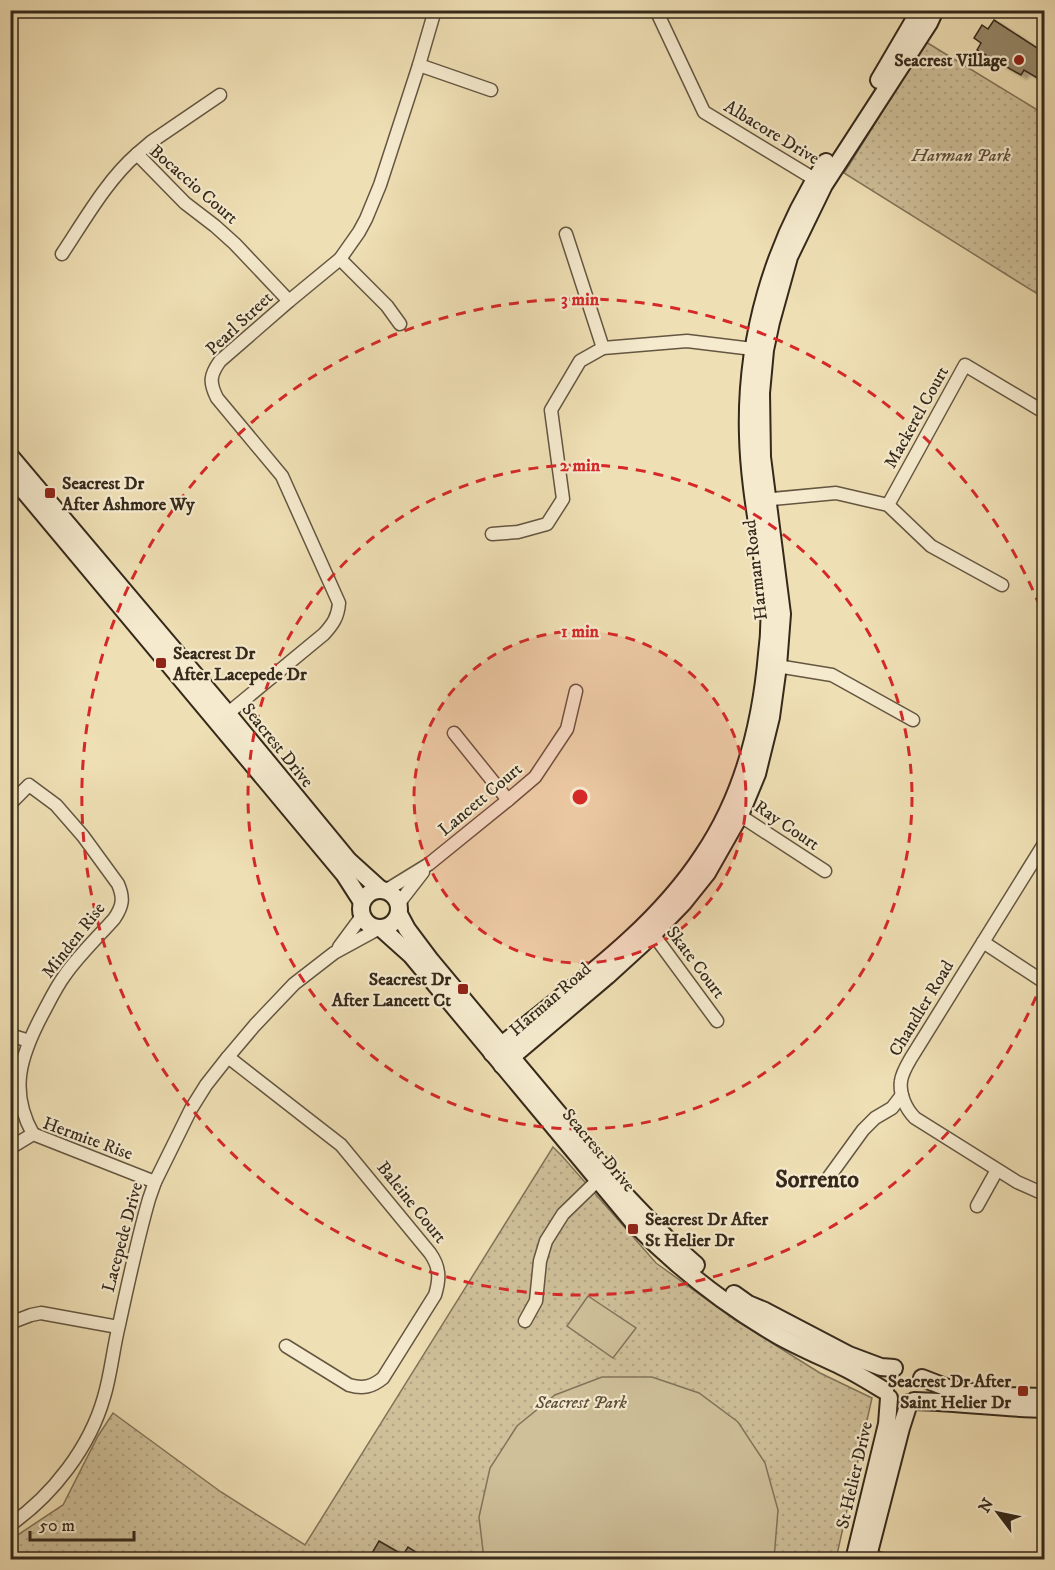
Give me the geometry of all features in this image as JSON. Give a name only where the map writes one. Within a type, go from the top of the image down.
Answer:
[{"type":"main road","name":"Harman Road","points":[[502,1055],[607,976],[649,930],[683,903],[707,873],[735,812],[757,774],[771,717],[772,665],[782,614],[760,500],[762,447],[759,349],[777,301],[789,257],[819,182],[920,10]]},
{"type":"main road","name":"Harman Road","points":[[819,182],[935,10]]},
{"type":"main road","name":"Seacrest Drive","points":[[12,467],[223,718],[349,861],[383,890],[391,893],[407,929],[416,942],[598,1180],[650,1239],[699,1282],[743,1314],[780,1337],[842,1367],[887,1394]]},
{"type":"main road","name":"Seacrest Drive","points":[[223,718],[344,874],[368,925],[380,929],[411,955],[644,1216],[708,1275],[748,1304],[867,1363],[909,1370],[953,1390],[993,1395],[1044,1397]]},
{"type":"main road","points":[[362,909],[370,893],[383,890]]},
{"type":"main road","points":[[380,929],[393,924],[399,909]]},
{"type":"main road","points":[[912,1402],[922,1391],[909,1370],[887,1375],[885,1380],[887,1394],[898,1404],[968,1403],[1044,1409]]},
{"type":"main road","name":"St Helier Drive","points":[[861,1556],[887,1424],[887,1394]]},
{"type":"main road","name":"St Helier Drive","points":[[861,1556],[901,1428],[912,1402]]},
{"type":"street","name":"Pearl Street","points":[[223,718],[324,634],[334,622],[339,603],[282,476],[217,398],[211,380],[220,361],[340,259],[353,242],[366,219],[380,185],[435,10]]},
{"type":"street","name":"Albacore Drive","points":[[656,10],[704,112],[819,182]]},
{"type":"street","points":[[419,65],[491,90]]},
{"type":"street","points":[[136,154],[220,95]]},
{"type":"street","name":"Bocaccio Court","points":[[62,254],[114,177],[136,154],[185,203],[235,244],[289,301]]},
{"type":"street","points":[[566,234],[603,348]]},
{"type":"street","points":[[340,259],[387,306],[399,324]]},
{"type":"street","points":[[492,534],[518,532],[547,524],[563,499],[551,410],[580,360],[603,348],[687,341],[759,349]]},
{"type":"street","name":"Mackerel Court","points":[[888,505],[965,365],[1044,412]]},
{"type":"street","points":[[760,500],[836,493],[888,505],[931,546],[1002,585]]},
{"type":"street","points":[[772,665],[832,675],[914,720]]},
{"type":"street","name":"Lancett Court","points":[[383,890],[429,864],[535,777],[567,729],[576,691]]},
{"type":"street","points":[[454,733],[508,800]]},
{"type":"street","name":"Minden Rise","points":[[10,804],[29,785],[56,805],[83,836],[118,884],[123,902],[114,919],[65,974],[54,991],[23,1056],[19,1094],[25,1120],[33,1134]]},
{"type":"street","name":"Ray Court","points":[[735,812],[825,871]]},
{"type":"street","name":"Chandler Road","points":[[902,1095],[901,1079],[911,1058],[1044,844]]},
{"type":"street","name":"Lancett Court","points":[[399,909],[429,864]]},
{"type":"street","name":"Lacepede Drive","points":[[334,953],[362,909]]},
{"type":"street","name":"Lacepede Drive","points":[[10,1525],[32,1509],[63,1475],[88,1438],[98,1418],[105,1396],[118,1327],[144,1218],[155,1182],[206,1084],[255,1025],[294,984],[334,953],[380,929]]},
{"type":"street","name":"Skate Court","points":[[649,930],[717,1021]]},
{"type":"street","points":[[982,942],[1044,982]]},
{"type":"street","points":[[10,1035],[29,1041]]},
{"type":"street","name":"Baleine Court","points":[[228,1057],[341,1145],[430,1252],[438,1268],[438,1285],[435,1295],[383,1378],[376,1384],[359,1388],[349,1385],[286,1346]]},
{"type":"street","points":[[902,1095],[908,1111],[915,1118],[1017,1182],[1044,1194]]},
{"type":"street","points":[[826,1181],[863,1130],[875,1118],[892,1108],[902,1095]]},
{"type":"street","name":"Hermite Rise","points":[[10,1148],[33,1134],[155,1182]]},
{"type":"street","points":[[976,1206],[997,1170]]},
{"type":"street","points":[[525,1321],[536,1301],[540,1261],[546,1241],[563,1214],[598,1180]]},
{"type":"street","points":[[10,1323],[40,1313],[118,1327]]},
{"type":"street","points":[[861,1556],[884,1560]]},
{"type":"green space","name":"Harman Park","points":[[926,42],[1044,114],[1044,298],[844,173]]},
{"type":"green space","name":"Seacrest Park","points":[[553,1147],[656,1263],[735,1320],[820,1373],[872,1398],[836,1559],[17,1560],[10,1540],[63,1505],[98,1436],[113,1413],[221,1492],[305,1545]]},
{"type":"green space","points":[[588,1296],[636,1328],[613,1358],[567,1326]]},
{"type":"green space","points":[[602,1377],[652,1377],[699,1393],[738,1422],[765,1463],[778,1510],[774,1559],[484,1559],[479,1517],[490,1468],[517,1426],[555,1395]]},
{"type":"building","name":"Seacrest Village","points":[[994,20],[1037,48],[1044,46],[1044,82],[1024,70],[1021,75],[977,50],[981,43],[974,38],[982,25],[988,29]]},
{"type":"building","points":[[379,1541],[403,1555],[408,1547],[428,1560],[368,1560]]},
{"type":"place","name":"Seacrest Village","points":[[1019,60]]},
{"type":"place","name":"Seacrest Dr After Ashmore Wy","points":[[50,493]]},
{"type":"place","name":"Seacrest Dr After Lacepede Dr","points":[[161,663]]},
{"type":"place","name":"Seacrest Dr After Lancett Ct","points":[[463,989]]},
{"type":"place","name":"Seacrest Dr After St Helier Dr","points":[[633,1229]]},
{"type":"place","name":"Seacrest Dr After Saint Helier Dr","points":[[1023,1391]]},
{"type":"district","name":"Sorrento","points":[[817,1179]]}]
